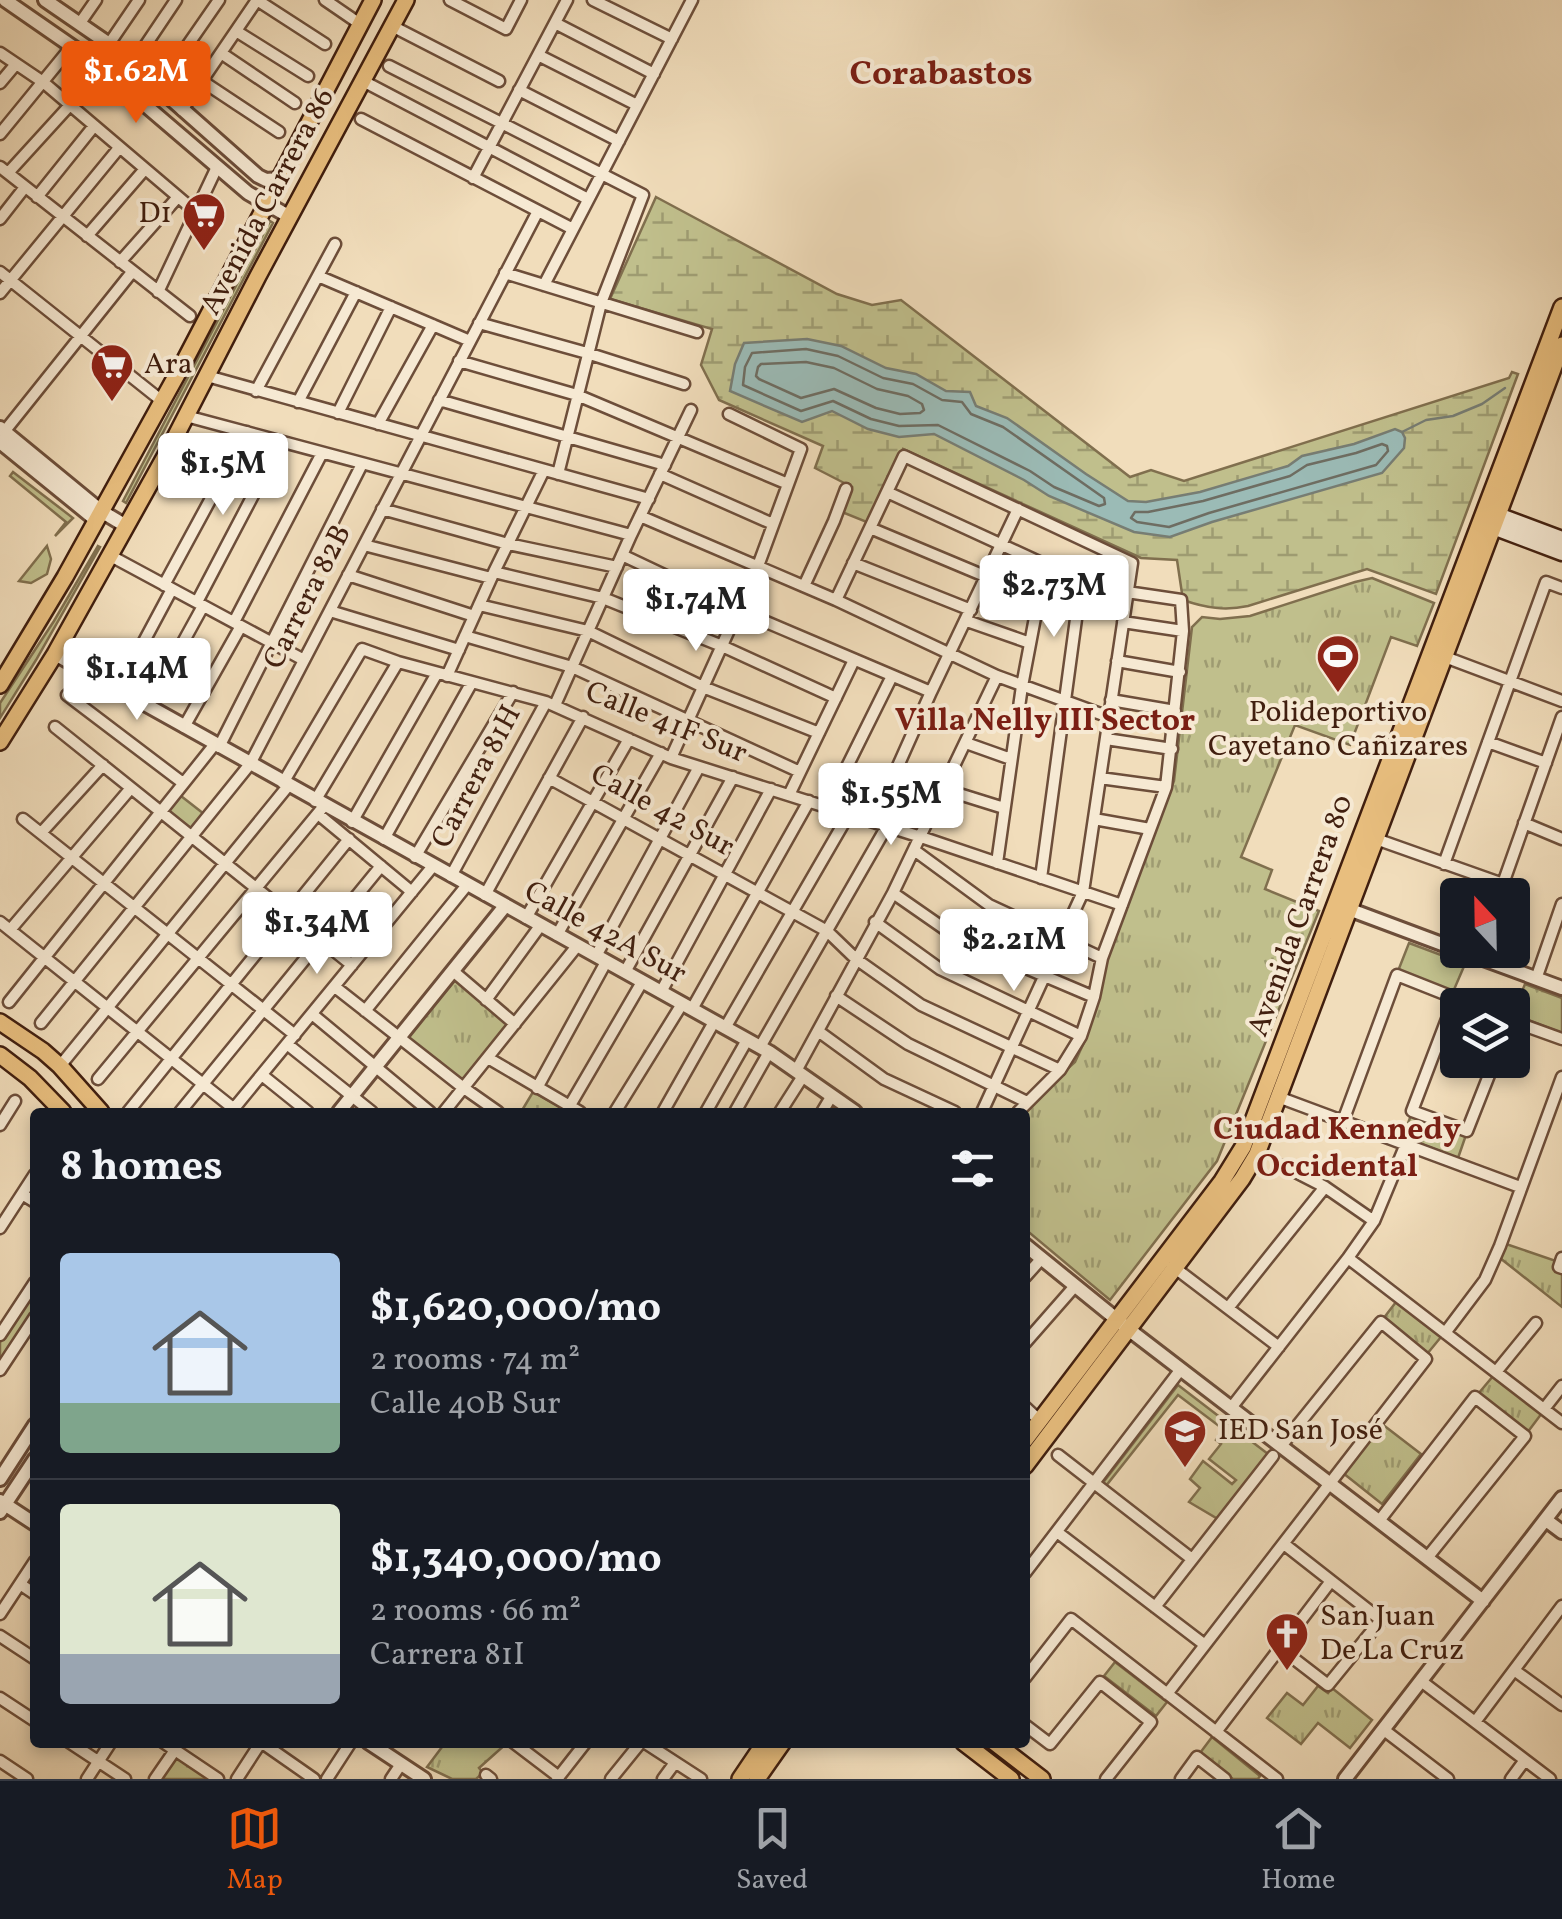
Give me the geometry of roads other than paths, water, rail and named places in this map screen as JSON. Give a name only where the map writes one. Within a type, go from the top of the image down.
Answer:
[{"type":"main road","name":"Avenida Carrera 86","points":[[0,686],[66,577],[162,401],[372,0]]},
{"type":"main road","name":"Avenida Carrera 86","points":[[0,742],[55,654],[126,526],[406,0]]},
{"type":"main road","name":"Avenida Carrera 80","points":[[1030,1459],[1243,1147],[1342,907],[1546,367],[1562,307]]},
{"type":"main road","name":"Avenida Carrera 80","points":[[1546,367],[1562,345]]},
{"type":"main road","name":"Avenida Carrera 80","points":[[1030,1434],[1175,1268],[1252,1164],[1342,907],[1376,839],[1445,657],[1489,518]]},
{"type":"main road","points":[[1489,518],[1562,538]]},
{"type":"main road","points":[[1489,518],[1562,553]]},
{"type":"main road","points":[[0,1022],[44,1051],[97,1108]]},
{"type":"main road","points":[[0,1055],[59,1108]]},
{"type":"main road","points":[[740,1779],[761,1748]]},
{"type":"main road","points":[[757,1779],[779,1748]]},
{"type":"main road","points":[[971,1748],[1010,1779]]},
{"type":"main road","points":[[1002,1748],[1042,1779]]},
{"type":"street","points":[[5,0],[96,63],[248,193],[290,218]]},
{"type":"street","points":[[80,24],[96,0]]},
{"type":"street","points":[[109,44],[139,0]]},
{"type":"street","points":[[133,64],[176,0]]},
{"type":"street","points":[[158,88],[219,0]]},
{"type":"street","points":[[175,132],[187,127],[185,113],[202,81],[257,0],[326,44]]},
{"type":"street","points":[[324,0],[360,24]]},
{"type":"street","points":[[474,13],[481,0]]},
{"type":"street","points":[[453,1],[506,29],[521,0]]},
{"type":"street","points":[[472,178],[567,0]]},
{"type":"street","points":[[592,0],[672,39]]},
{"type":"street","points":[[50,1],[133,64],[258,176],[279,179]]},
{"type":"street","points":[[544,285],[672,39],[686,2]]},
{"type":"street","points":[[555,24],[654,74]]},
{"type":"street","points":[[392,26],[499,81]]},
{"type":"street","points":[[236,31],[308,76]]},
{"type":"street","points":[[0,134],[72,46]]},
{"type":"street","points":[[0,52],[43,82],[196,212]]},
{"type":"street","points":[[220,54],[295,103]]},
{"type":"street","points":[[538,55],[638,105]]},
{"type":"street","points":[[0,84],[16,64]]},
{"type":"street","points":[[390,66],[643,195],[601,303],[558,474]]},
{"type":"street","points":[[202,81],[279,132]]},
{"type":"street","points":[[364,81],[588,200]]},
{"type":"street","points":[[519,90],[619,141]]},
{"type":"street","points":[[70,105],[4,170],[190,316]]},
{"type":"street","points":[[360,120],[573,230]]},
{"type":"street","points":[[37,197],[94,126]]},
{"type":"street","points":[[0,293],[119,148]]},
{"type":"street","points":[[158,292],[217,167]]},
{"type":"street","points":[[87,236],[144,169]]},
{"type":"street","points":[[0,219],[24,187]]},
{"type":"street","points":[[120,262],[177,198]]},
{"type":"street","name":"Carrera 82B","points":[[41,1023],[250,764],[538,211]]},
{"type":"street","points":[[256,390],[335,244]]},
{"type":"street","points":[[0,272],[162,401]]},
{"type":"street","points":[[126,526],[99,515],[1,434],[132,272]]},
{"type":"street","points":[[505,274],[697,332]]},
{"type":"street","points":[[318,276],[470,340]]},
{"type":"street","points":[[298,402],[356,292]]},
{"type":"street","points":[[338,414],[391,307]]},
{"type":"street","points":[[479,324],[684,384]]},
{"type":"street","points":[[378,424],[433,325]]},
{"type":"street","points":[[459,361],[577,395],[788,484]]},
{"type":"street","points":[[207,376],[648,498]]},
{"type":"street","points":[[439,400],[566,436],[662,469],[774,524]]},
{"type":"street","name":"Carrera 81H","points":[[451,876],[572,667],[691,410]]},
{"type":"street","points":[[557,935],[624,818],[688,721],[758,566],[801,448],[728,414]]},
{"type":"street","points":[[186,416],[631,535]]},
{"type":"street","points":[[118,690],[247,432]]},
{"type":"street","points":[[148,706],[281,442]]},
{"type":"street","points":[[184,727],[322,453]]},
{"type":"street","points":[[836,600],[904,456],[1132,563],[1083,892],[984,1108]]},
{"type":"street","points":[[9,1002],[217,746],[362,464]]},
{"type":"street","points":[[352,822],[459,650],[544,470]]},
{"type":"street","points":[[804,586],[846,489]]},
{"type":"street","points":[[887,492],[1081,582],[1127,597],[1181,600],[1184,631],[1166,787],[1102,958],[1081,1036],[1060,1070],[1022,1108]]},
{"type":"street","points":[[382,509],[508,544],[620,561],[931,692]]},
{"type":"street","points":[[873,822],[1018,509]]},
{"type":"street","points":[[640,516],[836,600],[950,656],[1109,718]]},
{"type":"street","points":[[870,528],[1037,603]]},
{"type":"street","points":[[364,545],[603,598],[836,698]]},
{"type":"street","points":[[109,555],[304,660]]},
{"type":"street","points":[[853,563],[1030,644]]},
{"type":"street","points":[[997,863],[1022,686],[1045,565]]},
{"type":"street","points":[[348,575],[476,610],[588,632],[702,687],[819,733]]},
{"type":"street","points":[[1042,878],[1081,582]]},
{"type":"street","points":[[1444,864],[1546,582],[1562,588]]},
{"type":"street","points":[[330,611],[459,650]]},
{"type":"street","points":[[1123,622],[1184,631]]},
{"type":"street","points":[[465,636],[572,667],[800,772]]},
{"type":"street","name":"Calle 41F Sur","points":[[285,784],[362,650],[550,704],[666,756],[1122,905]]},
{"type":"street","name":"Calle 42A Sur","points":[[55,654],[319,807],[416,856],[759,1046],[849,1108]]},
{"type":"street","points":[[1445,657],[1562,701]]},
{"type":"street","points":[[789,795],[854,660]]},
{"type":"street","points":[[1117,661],[1180,672]]},
{"type":"street","points":[[98,1080],[319,807],[398,662]]},
{"type":"street","points":[[826,807],[892,676]]},
{"type":"street","points":[[782,1108],[818,1031],[921,837],[997,676]]},
{"type":"street","points":[[384,840],[472,682]]},
{"type":"street","points":[[416,856],[512,692]]},
{"type":"street","points":[[66,695],[184,783]]},
{"type":"street","points":[[1112,700],[1174,711]]},
{"type":"street","points":[[1505,878],[1562,716]]},
{"type":"street","points":[[485,895],[583,718]]},
{"type":"street","points":[[55,727],[352,965]]},
{"type":"street","points":[[526,918],[629,738]]},
{"type":"street","points":[[1106,740],[1172,749]]},
{"type":"street","points":[[966,742],[1012,760]]},
{"type":"street","points":[[1488,742],[1546,763]]},
{"type":"street","points":[[41,834],[102,765]]},
{"type":"street","points":[[537,1088],[699,767]]},
{"type":"street","name":"Calle 42 Sur","points":[[550,778],[827,930],[856,959],[921,1005],[1060,1070]]},
{"type":"street","points":[[625,972],[733,778]]},
{"type":"street","points":[[1100,778],[1166,787]]},
{"type":"street","points":[[60,1066],[285,784]]},
{"type":"street","points":[[132,788],[5,926],[232,1108]]},
{"type":"street","points":[[660,992],[771,790]]},
{"type":"street","points":[[944,790],[1004,808]]},
{"type":"street","points":[[619,1108],[687,1007],[809,802]]},
{"type":"street","points":[[319,807],[349,839],[412,892]]},
{"type":"street","points":[[666,1108],[793,912],[850,814]]},
{"type":"street","points":[[22,819],[264,1010],[291,1040],[367,1108]]},
{"type":"street","points":[[1094,819],[1150,828]]},
{"type":"street","points":[[1524,823],[1562,839]]},
{"type":"street","points":[[709,1108],[759,1046],[887,826]]},
{"type":"street","points":[[131,1108],[349,839]]},
{"type":"street","points":[[1376,839],[1475,878]]},
{"type":"street","points":[[914,850],[988,904],[1102,958]]},
{"type":"street","points":[[183,1108],[381,866]]},
{"type":"street","points":[[237,1108],[433,866]]},
{"type":"street","name":"Carrera 81H","points":[[365,1011],[467,885]]},
{"type":"street","points":[[893,893],[962,942],[1094,996]]},
{"type":"street","points":[[1536,979],[1562,904]]},
{"type":"street","points":[[342,1108],[506,906]]},
{"type":"street","points":[[1342,907],[1440,943]]},
{"type":"street","points":[[876,922],[940,969],[1081,1036]]},
{"type":"street","points":[[486,1000],[540,926]]},
{"type":"street","points":[[447,1108],[577,946]]},
{"type":"street","points":[[1511,968],[1562,988]]},
{"type":"street","points":[[453,971],[515,1024]]},
{"type":"street","points":[[1343,1121],[1397,975],[1440,992]]},
{"type":"street","points":[[575,1108],[642,982]]},
{"type":"street","points":[[334,987],[492,1108]]},
{"type":"street","points":[[836,996],[908,1044],[1027,1102]]},
{"type":"street","points":[[312,1014],[425,1108]]},
{"type":"street","points":[[1530,1028],[1562,1040]]},
{"type":"street","points":[[818,1031],[884,1079],[946,1108]]},
{"type":"street","points":[[1440,1037],[1412,1111],[1467,1131],[1488,1078]]},
{"type":"street","points":[[736,1108],[759,1046]]},
{"type":"street","points":[[488,1058],[571,1108]]},
{"type":"street","points":[[262,1075],[303,1108]]},
{"type":"street","points":[[1445,1333],[1485,1280],[1562,1077]]},
{"type":"street","points":[[824,1108],[832,1096]]},
{"type":"street","points":[[1278,1097],[1520,1186]]},
{"type":"street","points":[[0,1125],[15,1100]]},
{"type":"street","points":[[1231,1408],[1374,1222],[1406,1144]]},
{"type":"street","points":[[1284,1166],[1325,1187],[1374,1222]]},
{"type":"street","points":[[0,1228],[30,1182]]},
{"type":"street","points":[[1228,1308],[1325,1187]]},
{"type":"street","points":[[22,1194],[30,1199]]},
{"type":"street","points":[[1030,1249],[1231,1408],[1277,1451],[1331,1484],[1483,1601]]},
{"type":"street","points":[[1030,1272],[1042,1258]]},
{"type":"street","points":[[1348,1258],[1562,1423]]},
{"type":"street","points":[[1175,1268],[1278,1347]]},
{"type":"street","points":[[1030,1337],[1075,1286]]},
{"type":"street","points":[[0,1335],[30,1290]]},
{"type":"street","points":[[1154,1606],[1381,1322],[1426,1359],[1167,1694]]},
{"type":"street","points":[[1496,1372],[1536,1323]]},
{"type":"street","points":[[0,1370],[30,1328]]},
{"type":"street","points":[[1030,1567],[1181,1370]]},
{"type":"street","points":[[1544,1410],[1562,1386]]},
{"type":"street","points":[[1378,1521],[1475,1397],[1525,1436],[1427,1558]]},
{"type":"street","points":[[1030,1412],[1040,1421]]},
{"type":"street","points":[[0,1479],[30,1433]]},
{"type":"street","points":[[1058,1455],[1192,1559]]},
{"type":"street","points":[[30,1466],[2,1506],[30,1521]]},
{"type":"street","points":[[1345,1779],[1562,1498]]},
{"type":"street","points":[[1546,1520],[1562,1532]]},
{"type":"street","points":[[1057,1532],[1205,1645]]},
{"type":"street","points":[[1280,1648],[1328,1684],[1382,1620],[1284,1544]]},
{"type":"street","points":[[0,1614],[30,1569]]},
{"type":"street","points":[[1216,1732],[1331,1581]]},
{"type":"street","points":[[20,1584],[30,1591]]},
{"type":"street","points":[[1475,1722],[1558,1620],[1562,1606]]},
{"type":"street","points":[[1030,1668],[1071,1620],[1276,1779]]},
{"type":"street","points":[[0,1636],[30,1655]]},
{"type":"street","points":[[1514,1670],[1562,1706]]},
{"type":"street","points":[[1421,1681],[1550,1779]]},
{"type":"street","points":[[1030,1729],[1050,1744],[1100,1682],[1151,1722],[1106,1779]]},
{"type":"street","points":[[0,1698],[30,1717]]},
{"type":"street","points":[[1384,1730],[1440,1777]]},
{"type":"street","points":[[78,1748],[124,1779]]},
{"type":"street","points":[[87,1779],[107,1748]]},
{"type":"street","points":[[172,1748],[218,1779]]},
{"type":"street","points":[[237,1779],[257,1748]]},
{"type":"street","points":[[270,1748],[314,1779]]},
{"type":"street","points":[[327,1779],[347,1748]]},
{"type":"street","points":[[377,1748],[424,1779]]},
{"type":"street","points":[[520,1748],[558,1778],[579,1748]]},
{"type":"street","points":[[612,1779],[638,1748]]},
{"type":"street","points":[[651,1748],[700,1779]]},
{"type":"street","points":[[156,1779],[175,1750]]},
{"type":"street","points":[[1181,1779],[1197,1757],[1225,1779]]},
{"type":"street","points":[[0,1760],[27,1779]]},
{"type":"street","points":[[1511,1779],[1525,1760]]},
{"type":"street","points":[[392,1779],[401,1764]]},
{"type":"street","points":[[663,1779],[674,1764]]},
{"type":"water","points":[[807,339],[841,346],[886,368],[916,374],[946,391],[970,392],[976,406],[1007,418],[1128,501],[1146,502],[1200,492],[1395,429],[1405,438],[1404,448],[1382,473],[1170,537],[1134,532],[1049,496],[934,434],[899,437],[868,429],[832,411],[802,422],[730,391],[744,343]]},
{"type":"waterway","points":[[1402,432],[1426,420],[1453,416],[1482,404],[1505,388]]},
{"type":"place","name":"D1","points":[[204,252]]},
{"type":"place","name":"Ara","points":[[112,403]]},
{"type":"place","name":"Polideportivo Cayetano Cañizares","points":[[1338,694]]},
{"type":"place","name":"IED San José","points":[[1185,1469]]},
{"type":"place","name":"San Juan De La Cruz","points":[[1287,1672]]},
{"type":"district","name":"Corabastos","points":[[941,75]]},
{"type":"district","name":"Villa Nelly III Sector","points":[[1045,722]]},
{"type":"district","name":"Ciudad Kennedy Occidental","points":[[1337,1150]]}]
